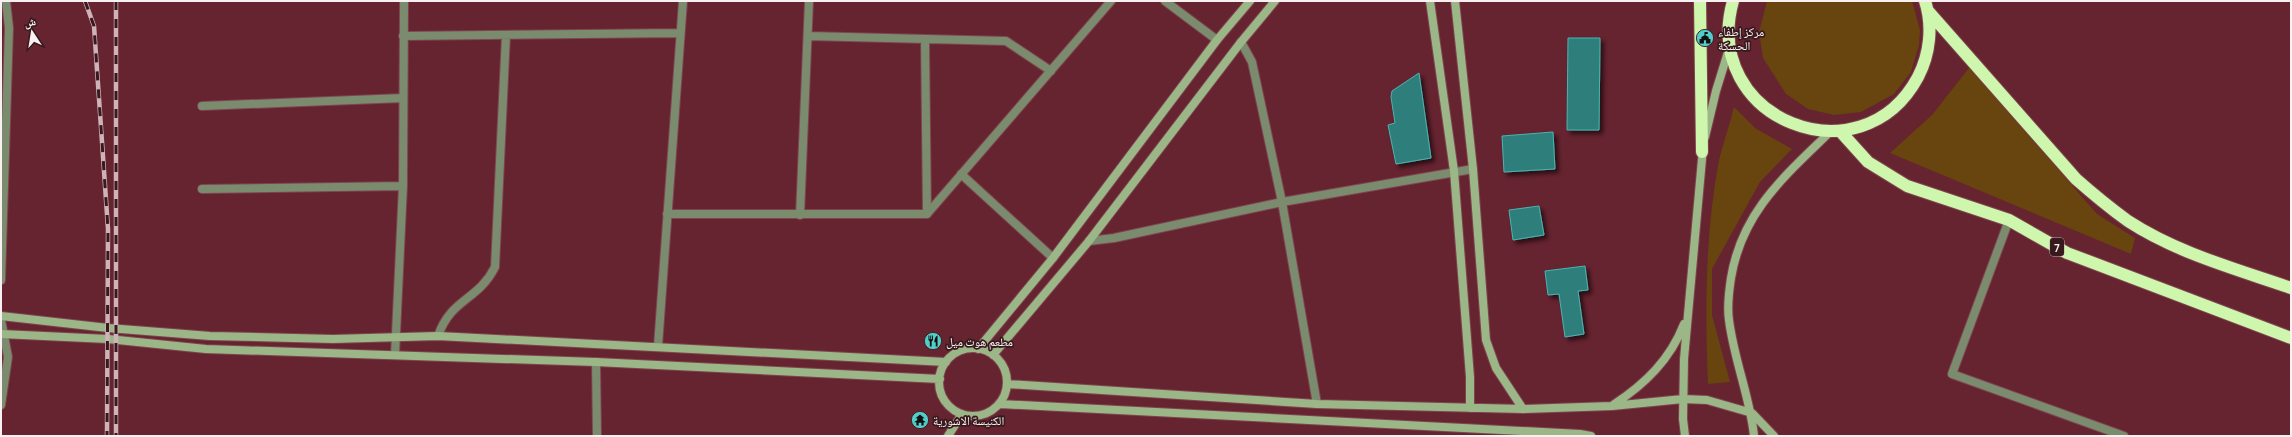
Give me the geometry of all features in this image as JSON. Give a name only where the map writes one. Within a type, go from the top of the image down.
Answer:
[{"type":"highway","points":[[1700,1],[1702,152]]},
{"type":"highway","points":[[1723,1],[1728,19],[1729,49],[1738,76],[1755,99],[1771,112],[1803,128],[1836,131],[1867,124],[1891,110],[1910,90],[1924,66],[1930,39],[1927,6]]},
{"type":"highway","points":[[1728,19],[1733,1]]},
{"type":"highway","points":[[1927,6],[2067,169],[2099,199],[2129,221],[2200,256],[2291,288]]},
{"type":"highway","name":"7","points":[[1836,131],[1868,162],[1907,186],[2009,220],[2067,253],[2291,338]]},
{"type":"street","points":[[1,280],[2,177],[9,28],[6,1]]},
{"type":"street","points":[[396,355],[395,338],[403,186],[404,1]]},
{"type":"street","points":[[658,346],[683,1]]},
{"type":"street","points":[[800,215],[809,1]]},
{"type":"street","points":[[667,214],[927,214],[1111,1]]},
{"type":"street","points":[[1165,1],[1217,40]]},
{"type":"street","points":[[978,349],[1053,258],[1217,40],[1250,1]]},
{"type":"street","points":[[993,355],[1089,241],[1241,42],[1275,1]]},
{"type":"street","points":[[1430,1],[1454,171],[1470,377],[1470,408]]},
{"type":"street","points":[[1455,1],[1473,169],[1486,340],[1496,368],[1523,409]]},
{"type":"street","points":[[403,36],[680,33]]},
{"type":"street","points":[[438,336],[442,325],[450,312],[462,300],[480,290],[495,267],[506,35]]},
{"type":"street","points":[[808,36],[1006,41],[1051,71]]},
{"type":"street","points":[[925,39],[927,214]]},
{"type":"street","points":[[1241,42],[1252,62],[1282,202],[1318,404]]},
{"type":"street","points":[[1685,436],[1683,399],[1687,316],[1702,152],[1716,91],[1729,49]]},
{"type":"street","points":[[202,106],[403,98]]},
{"type":"street","points":[[1754,436],[1752,413],[1729,319],[1729,291],[1734,258],[1746,228],[1763,200],[1836,131]]},
{"type":"street","points":[[1089,241],[1114,238],[1282,202],[1454,171],[1473,169]]},
{"type":"street","points":[[961,174],[1053,258]]},
{"type":"street","points":[[202,189],[403,186]]},
{"type":"street","points":[[2009,220],[1952,374],[2124,436]]},
{"type":"street","points":[[1,316],[108,328],[202,336],[295,338],[395,338],[438,336],[658,346],[946,362]]},
{"type":"street","points":[[1612,406],[1635,391],[1661,365],[1681,333],[1687,316]]},
{"type":"street","points":[[1,320],[2,334],[8,357],[1,405]]},
{"type":"street","points":[[2,334],[108,339],[206,349],[596,362],[940,379]]},
{"type":"street","points":[[978,349],[993,355],[1004,368],[1007,384],[1000,404],[990,411],[978,416],[962,414],[947,404],[943,396],[940,379],[946,362],[960,351],[978,349]]},
{"type":"street","points":[[596,362],[597,436]]},
{"type":"street","points":[[1007,384],[1318,404],[1470,408],[1523,409],[1612,406],[1683,399],[1706,400],[1752,413],[1774,436]]},
{"type":"street","points":[[1000,404],[1580,434],[1591,436]]},
{"type":"street","points":[[948,436],[962,414]]},
{"type":"shaded area","points":[[1767,1],[1912,1],[1920,30],[1919,45],[1911,72],[1894,94],[1861,112],[1834,115],[1808,109],[1786,94],[1763,58],[1759,32]]},
{"type":"shaded area","points":[[1969,68],[2097,214],[2135,238],[2131,254],[1890,153],[1932,115]]},
{"type":"shaded area","points":[[1734,107],[1755,128],[1792,149],[1760,182],[1712,269],[1712,315],[1730,382],[1708,384],[1706,300],[1711,216],[1719,160]]},
{"type":"building","points":[[1568,38],[1600,38],[1599,130],[1567,130]]},
{"type":"building","points":[[1419,73],[1431,158],[1396,164],[1388,125],[1395,123],[1391,97],[1392,91]]},
{"type":"building","points":[[1553,132],[1555,169],[1504,172],[1502,136]]},
{"type":"building","points":[[1539,206],[1544,235],[1513,240],[1509,210]]},
{"type":"building","points":[[1585,266],[1588,290],[1578,291],[1584,334],[1565,337],[1559,294],[1548,295],[1545,271]]},
{"type":"railway","points":[[85,1],[94,26],[108,229],[107,436]]},
{"type":"railway","points":[[116,1],[116,436]]},
{"type":"place","name":"مركز إطفاء الحسكة","points":[[1705,38]]},
{"type":"place","name":"مطعم هوت ميل","points":[[933,341]]},
{"type":"place","name":"الكنيسة الاشورية","points":[[920,420]]}]
